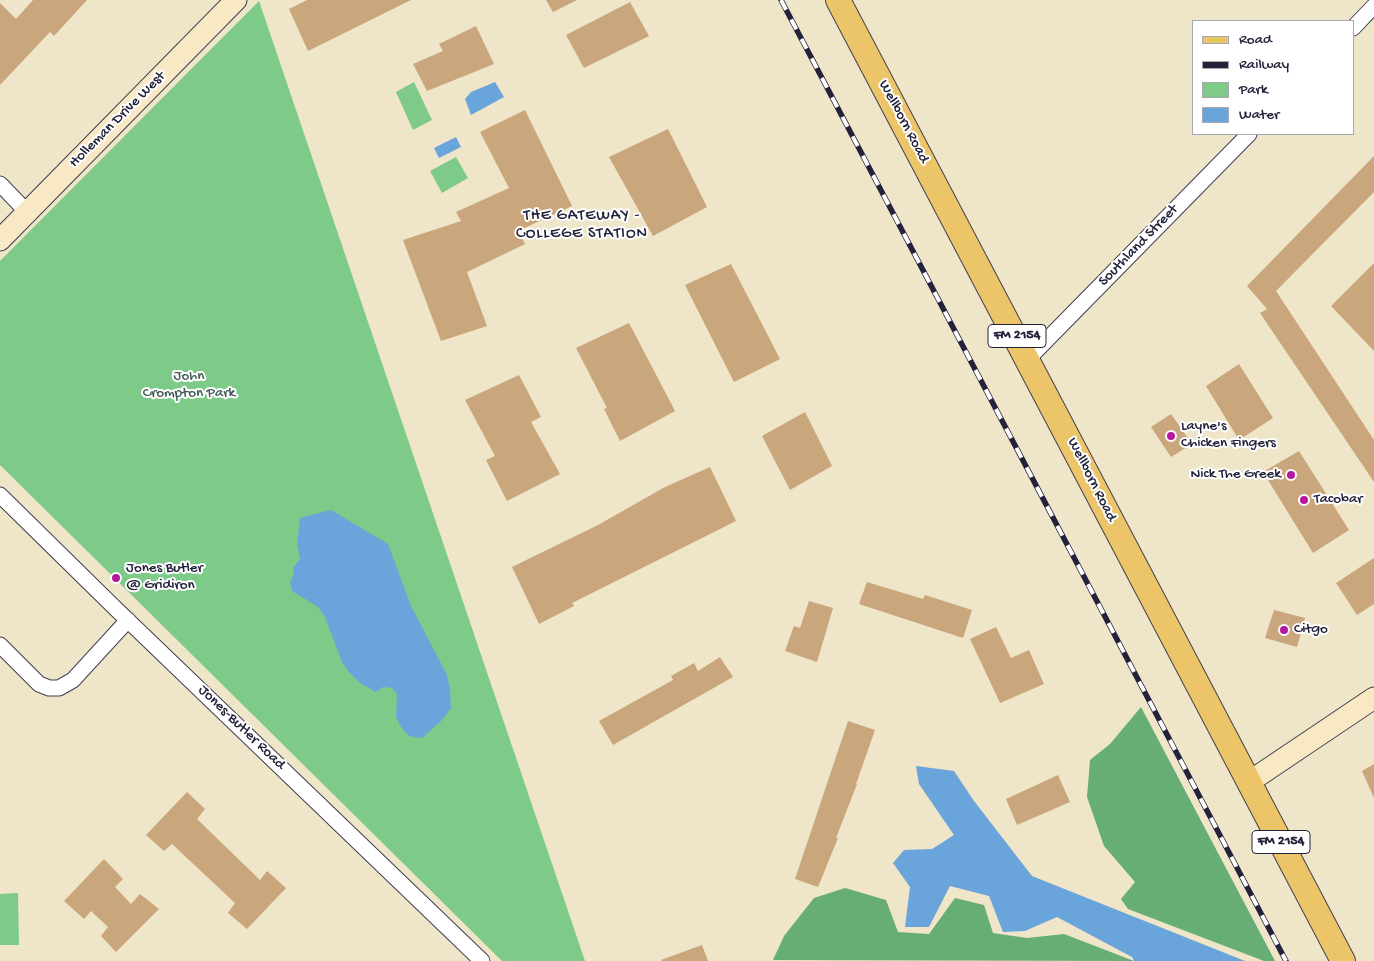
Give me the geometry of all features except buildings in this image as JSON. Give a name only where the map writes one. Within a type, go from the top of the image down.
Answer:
[{"type":"main road","name":"Wellborn Road","points":[[838,0],[1344,961]]},
{"type":"street","name":"Holleman Drive West","points":[[0,240],[236,0]]},
{"type":"street","points":[[1354,27],[1374,6]]},
{"type":"street","name":"Southland Street","points":[[1028,358],[1248,135]]},
{"type":"street","points":[[0,184],[27,212]]},
{"type":"street","name":"Jones-Butler Road","points":[[0,494],[482,961]]},
{"type":"street","points":[[0,645],[39,684],[49,688],[59,688],[73,680],[128,620]]},
{"type":"street","points":[[1249,782],[1374,698]]},
{"type":"green space","name":"John Crompton Park","points":[[259,1],[585,961],[502,961],[0,465],[0,261]]},
{"type":"green space","points":[[414,82],[432,120],[413,130],[396,92]]},
{"type":"green space","points":[[456,157],[468,178],[442,193],[430,171]]},
{"type":"green space","points":[[1141,707],[1275,961],[1264,961],[1128,909],[1121,899],[1135,882],[1104,846],[1087,797],[1090,760],[1110,744]]},
{"type":"green space","points":[[845,888],[886,900],[898,932],[929,934],[955,898],[984,905],[993,933],[1027,938],[1064,934],[1134,961],[773,960],[784,936],[814,898]]},
{"type":"green space","points":[[18,893],[19,945],[0,945],[0,894]]},
{"type":"water","points":[[495,82],[504,97],[471,115],[465,99],[471,92]]},
{"type":"water","points":[[456,137],[461,147],[439,158],[434,148]]},
{"type":"water","points":[[331,510],[388,544],[411,606],[446,673],[450,688],[451,708],[441,721],[422,738],[409,736],[401,727],[396,717],[397,694],[392,688],[383,687],[376,692],[361,684],[349,672],[342,662],[325,617],[318,607],[292,591],[290,582],[294,574],[293,568],[300,559],[297,544],[300,518]]},
{"type":"water","points":[[916,766],[954,771],[974,801],[1032,876],[1245,961],[1134,961],[1132,957],[1057,917],[1025,931],[1003,932],[989,896],[950,886],[929,927],[905,927],[910,887],[893,863],[904,850],[932,849],[954,835],[919,784]]},
{"type":"railway","points":[[781,0],[1286,961]]},
{"type":"place","name":"Layne's Chicken Fingers","points":[[1171,436]]},
{"type":"place","name":"Nick The Greek","points":[[1291,475]]},
{"type":"place","name":"Tacobar","points":[[1304,500]]},
{"type":"place","name":"Jones Butler @ Gridiron","points":[[116,578]]},
{"type":"place","name":"Citgo","points":[[1284,630]]},
{"type":"district","name":"THE GATEWAY - COLLEGE STATION","points":[[582,226]]}]
